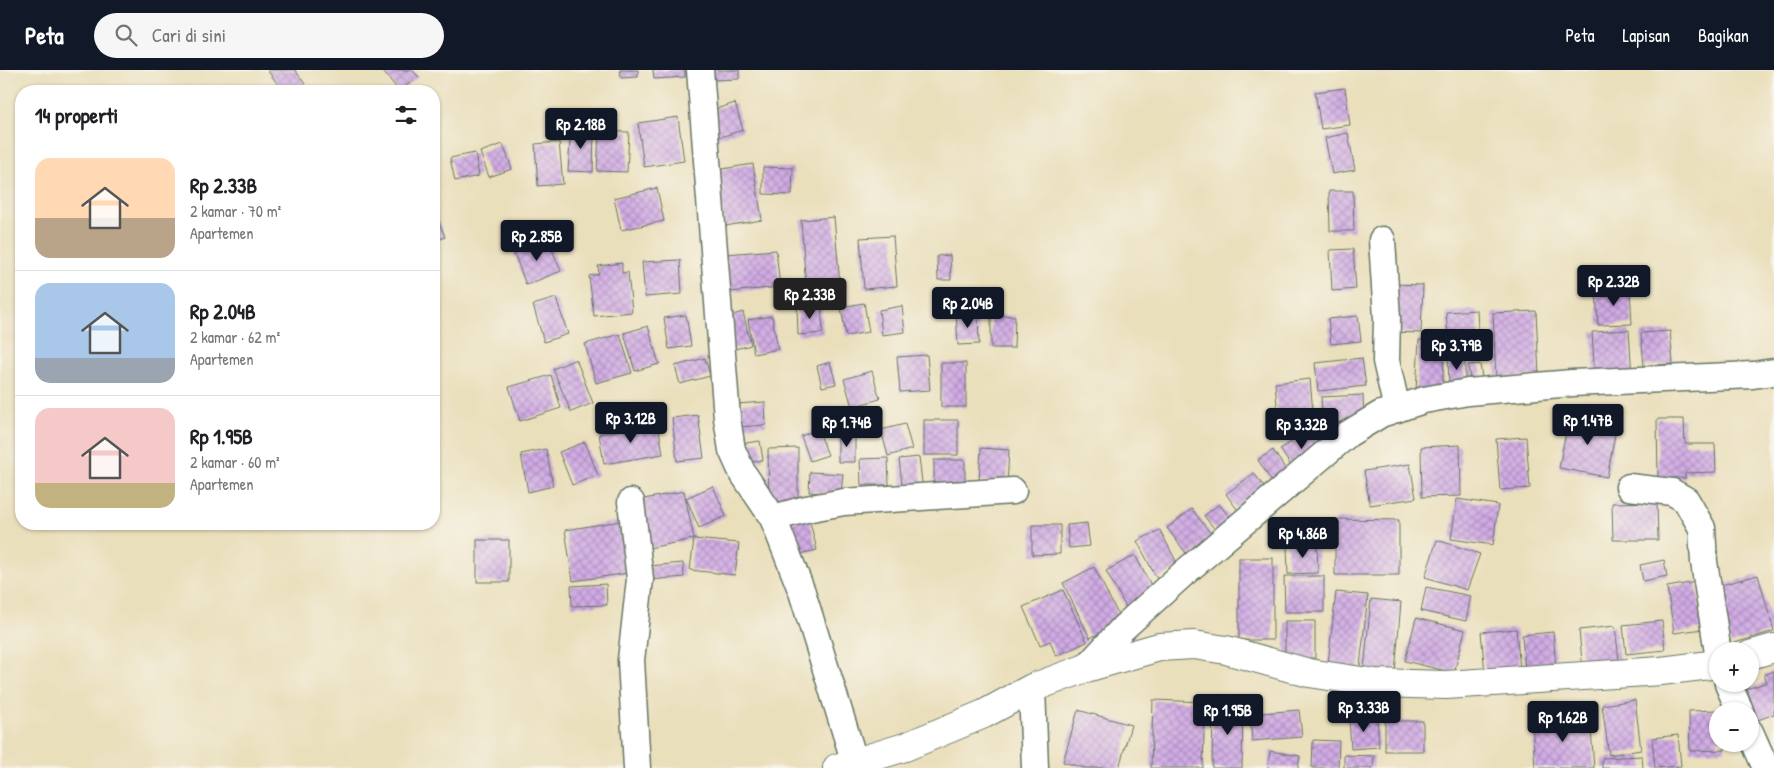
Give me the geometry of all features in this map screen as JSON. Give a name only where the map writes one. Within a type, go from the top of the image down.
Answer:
[{"type":"street","points":[[700,70],[727,418],[732,450],[742,472],[773,518],[802,592],[846,765],[914,743],[984,714],[1032,688],[1086,668],[1159,647],[1194,645],[1226,650],[1310,672],[1375,683],[1446,685],[1661,671],[1709,665]]},
{"type":"street","points":[[1382,240],[1387,318],[1386,361],[1397,409]]},
{"type":"street","points":[[1086,668],[1130,622],[1184,573],[1348,434],[1381,414],[1424,400],[1468,392],[1572,383],[1753,375],[1774,372]]},
{"type":"street","points":[[1629,487],[1672,492],[1686,500],[1702,528],[1704,562],[1716,642]]},
{"type":"street","points":[[773,518],[806,509],[844,502],[1013,491]]},
{"type":"street","points":[[631,502],[640,579],[631,660],[638,768]]},
{"type":"street","points":[[1759,652],[1774,648]]},
{"type":"street","points":[[1032,688],[1035,768]]},
{"type":"street","points":[[1759,752],[1766,768]]},
{"type":"building","points":[[295,70],[305,84],[278,85],[268,71]]},
{"type":"building","points":[[382,70],[412,70],[419,77],[408,85],[394,85]]},
{"type":"building","points":[[620,70],[638,70],[638,77],[621,78]]},
{"type":"building","points":[[653,70],[685,70],[685,77],[654,79]]},
{"type":"building","points":[[712,70],[739,70],[739,79],[713,80]]},
{"type":"building","points":[[1345,88],[1350,125],[1321,129],[1315,92]]},
{"type":"building","points":[[735,103],[743,130],[714,139],[706,112]]},
{"type":"building","points":[[678,117],[684,161],[644,167],[638,123]]},
{"type":"building","points":[[571,128],[594,129],[593,172],[568,171]]},
{"type":"building","points":[[599,131],[629,132],[627,172],[597,171]]},
{"type":"building","points":[[1348,133],[1355,170],[1332,174],[1325,138]]},
{"type":"building","points":[[559,142],[563,184],[538,186],[535,144]]},
{"type":"building","points":[[503,144],[512,169],[489,177],[480,152]]},
{"type":"building","points":[[475,153],[479,176],[455,181],[450,158]]},
{"type":"building","points":[[753,164],[762,220],[725,226],[716,170]]},
{"type":"building","points":[[763,167],[793,168],[792,195],[763,194]]},
{"type":"building","points":[[657,188],[664,221],[621,230],[614,198]]},
{"type":"building","points":[[1329,191],[1353,191],[1354,231],[1330,231]]},
{"type":"building","points":[[834,217],[840,285],[806,287],[801,220]]},
{"type":"building","points":[[440,224],[445,237],[440,239]]},
{"type":"building","points":[[893,236],[897,286],[864,289],[860,238]]},
{"type":"building","points":[[548,240],[561,271],[526,285],[514,253]]},
{"type":"building","points":[[1353,249],[1356,289],[1332,291],[1330,250]]},
{"type":"building","points":[[776,250],[780,287],[729,292],[726,254]]},
{"type":"building","points":[[950,255],[951,280],[938,280],[937,256]]},
{"type":"building","points":[[680,260],[682,294],[645,297],[642,262]]},
{"type":"building","points":[[622,263],[622,273],[628,272],[632,312],[594,316],[589,276],[599,274],[598,266]]},
{"type":"building","points":[[1393,284],[1423,285],[1421,333],[1391,332]]},
{"type":"building","points":[[1630,289],[1632,324],[1598,325],[1596,291]]},
{"type":"building","points":[[556,298],[568,334],[544,342],[533,305]]},
{"type":"building","points":[[864,303],[869,332],[846,336],[841,307]]},
{"type":"building","points":[[821,304],[823,333],[798,335],[797,306]]},
{"type":"building","points":[[902,306],[905,332],[882,335],[879,310]]},
{"type":"building","points":[[1477,310],[1479,348],[1449,351],[1446,312]]},
{"type":"building","points":[[1536,311],[1539,376],[1496,378],[1493,313]]},
{"type":"building","points":[[743,312],[751,345],[731,350],[723,318]]},
{"type":"building","points":[[978,313],[979,344],[958,345],[956,314]]},
{"type":"building","points":[[686,315],[691,346],[669,349],[664,318]]},
{"type":"building","points":[[991,315],[1015,316],[1014,348],[991,348]]},
{"type":"building","points":[[772,316],[778,349],[754,354],[748,320]]},
{"type":"building","points":[[1358,316],[1361,341],[1331,344],[1328,319]]},
{"type":"building","points":[[648,326],[659,364],[635,371],[624,333]]},
{"type":"building","points":[[1629,330],[1632,378],[1595,380],[1592,332]]},
{"type":"building","points":[[1670,331],[1673,364],[1644,366],[1641,333]]},
{"type":"building","points":[[620,334],[632,373],[596,383],[585,344]]},
{"type":"building","points":[[1419,340],[1445,342],[1442,392],[1416,391]]},
{"type":"building","points":[[1448,354],[1465,354],[1465,388],[1449,389]]},
{"type":"building","points":[[927,355],[930,390],[900,392],[897,357]]},
{"type":"building","points":[[705,358],[710,376],[680,384],[675,366]]},
{"type":"building","points":[[1362,358],[1366,386],[1318,391],[1315,363]]},
{"type":"building","points":[[576,359],[593,403],[571,412],[553,369]]},
{"type":"building","points":[[830,362],[836,384],[822,387],[817,366]]},
{"type":"building","points":[[941,363],[966,363],[966,407],[941,407]]},
{"type":"building","points":[[1480,364],[1483,385],[1471,387],[1468,365]]},
{"type":"building","points":[[872,371],[880,399],[852,407],[844,379]]},
{"type":"building","points":[[551,375],[561,408],[520,421],[509,387]]},
{"type":"building","points":[[1310,379],[1314,424],[1279,427],[1275,383]]},
{"type":"building","points":[[1363,395],[1364,421],[1323,423],[1321,397]]},
{"type":"building","points":[[765,402],[766,425],[738,427],[737,404]]},
{"type":"building","points":[[698,415],[704,458],[677,461],[672,418]]},
{"type":"building","points":[[1569,416],[1617,424],[1607,477],[1559,468]]},
{"type":"building","points":[[1657,419],[1684,419],[1685,444],[1715,444],[1716,472],[1685,473],[1685,478],[1658,478]]},
{"type":"building","points":[[924,420],[958,420],[958,455],[924,455]]},
{"type":"building","points":[[658,424],[663,454],[604,464],[599,434]]},
{"type":"building","points":[[905,424],[912,449],[888,456],[881,430]]},
{"type":"building","points":[[818,429],[828,455],[810,461],[801,436]]},
{"type":"building","points":[[1310,430],[1323,452],[1293,469],[1280,449]]},
{"type":"building","points":[[855,433],[855,462],[838,462],[838,434]]},
{"type":"building","points":[[1526,437],[1530,488],[1500,490],[1496,439]]},
{"type":"building","points":[[760,441],[763,460],[743,463],[739,444]]},
{"type":"building","points":[[585,442],[598,475],[572,485],[559,452]]},
{"type":"building","points":[[1460,445],[1461,496],[1422,497],[1421,447]]},
{"type":"building","points":[[798,448],[798,505],[769,506],[768,449]]},
{"type":"building","points":[[981,448],[1009,450],[1007,484],[979,481]]},
{"type":"building","points":[[546,449],[553,486],[528,492],[521,454]]},
{"type":"building","points":[[1273,450],[1290,476],[1274,485],[1258,460]]},
{"type":"building","points":[[919,457],[923,491],[903,493],[899,459]]},
{"type":"building","points":[[888,458],[889,485],[861,485],[860,459]]},
{"type":"building","points":[[934,460],[965,460],[965,490],[934,489]]},
{"type":"building","points":[[1410,464],[1416,498],[1370,505],[1364,471]]},
{"type":"building","points":[[810,472],[843,474],[841,494],[809,492]]},
{"type":"building","points":[[1254,473],[1270,495],[1242,516],[1226,494]]},
{"type":"building","points":[[713,486],[726,516],[699,528],[686,498]]},
{"type":"building","points":[[684,491],[694,539],[649,548],[639,500]]},
{"type":"building","points":[[1457,499],[1498,505],[1493,545],[1451,539]]},
{"type":"building","points":[[1657,502],[1658,540],[1613,540],[1612,503]]},
{"type":"building","points":[[1219,504],[1236,525],[1221,537],[1204,516]]},
{"type":"building","points":[[1192,509],[1214,538],[1189,557],[1167,528]]},
{"type":"building","points":[[809,518],[817,550],[794,555],[786,524]]},
{"type":"building","points":[[1335,519],[1399,520],[1399,575],[1335,575]]},
{"type":"building","points":[[621,521],[629,573],[573,581],[565,530]]},
{"type":"building","points":[[1087,523],[1090,546],[1069,548],[1067,525]]},
{"type":"building","points":[[1032,525],[1060,525],[1060,554],[1032,555]]},
{"type":"building","points":[[1160,530],[1179,567],[1157,579],[1137,541]]},
{"type":"building","points":[[694,539],[739,543],[735,575],[690,570]]},
{"type":"building","points":[[477,540],[509,540],[509,582],[477,582]]},
{"type":"building","points":[[1437,540],[1480,554],[1467,590],[1425,577]]},
{"type":"building","points":[[1317,543],[1318,573],[1288,574],[1287,545]]},
{"type":"building","points":[[1135,555],[1154,591],[1126,607],[1106,571]]},
{"type":"building","points":[[1239,558],[1273,558],[1273,640],[1239,640]]},
{"type":"building","points":[[1664,560],[1667,576],[1643,581],[1640,565]]},
{"type":"building","points":[[683,563],[684,577],[650,580],[649,566]]},
{"type":"building","points":[[1094,567],[1122,622],[1090,638],[1063,583]]},
{"type":"building","points":[[1758,575],[1774,631],[1738,642],[1730,642],[1714,587]]},
{"type":"building","points":[[1284,576],[1324,576],[1324,612],[1285,612]]},
{"type":"building","points":[[1696,582],[1703,629],[1674,633],[1667,587]]},
{"type":"building","points":[[606,584],[607,605],[572,606],[571,586]]},
{"type":"building","points":[[1426,587],[1471,596],[1466,621],[1421,611]]},
{"type":"building","points":[[1063,590],[1087,642],[1056,656],[1050,641],[1040,645],[1023,607]]},
{"type":"building","points":[[1336,592],[1368,595],[1359,675],[1327,672]]},
{"type":"building","points":[[1371,599],[1401,602],[1395,673],[1364,670]]},
{"type":"building","points":[[1416,618],[1465,630],[1454,673],[1405,661]]},
{"type":"building","points":[[1285,621],[1315,621],[1315,658],[1285,658]]},
{"type":"building","points":[[1662,621],[1665,650],[1626,654],[1623,625]]},
{"type":"building","points":[[1615,626],[1620,669],[1583,672],[1579,630]]},
{"type":"building","points":[[1516,629],[1520,669],[1485,673],[1481,632]]},
{"type":"building","points":[[1553,632],[1556,668],[1525,671],[1522,635]]},
{"type":"building","points":[[1774,671],[1774,714],[1759,720],[1759,702],[1752,702],[1748,692],[1759,692],[1759,685],[1767,682],[1764,675]]},
{"type":"building","points":[[1153,700],[1205,702],[1203,768],[1151,768]]},
{"type":"building","points":[[1635,700],[1641,750],[1609,755],[1602,705]]},
{"type":"building","points":[[1213,703],[1243,703],[1242,768],[1212,768]]},
{"type":"building","points":[[1078,710],[1131,725],[1119,768],[1085,768],[1063,762]]},
{"type":"building","points":[[1299,710],[1302,737],[1252,741],[1250,714]]},
{"type":"building","points":[[1709,710],[1709,750],[1690,751],[1689,711]]},
{"type":"building","points":[[1590,716],[1594,768],[1535,768],[1532,721]]},
{"type":"building","points":[[1377,717],[1379,747],[1351,749],[1349,719]]},
{"type":"building","points":[[1385,721],[1423,721],[1423,751],[1385,751]]},
{"type":"building","points":[[1678,735],[1681,766],[1655,768],[1652,738]]},
{"type":"building","points":[[1313,740],[1339,741],[1338,768],[1312,768]]},
{"type":"building","points":[[1270,751],[1300,756],[1298,768],[1268,768]]},
{"type":"building","points":[[1344,755],[1374,756],[1373,768],[1344,768]]},
{"type":"building","points":[[1642,756],[1643,768],[1602,768],[1602,758]]}]
